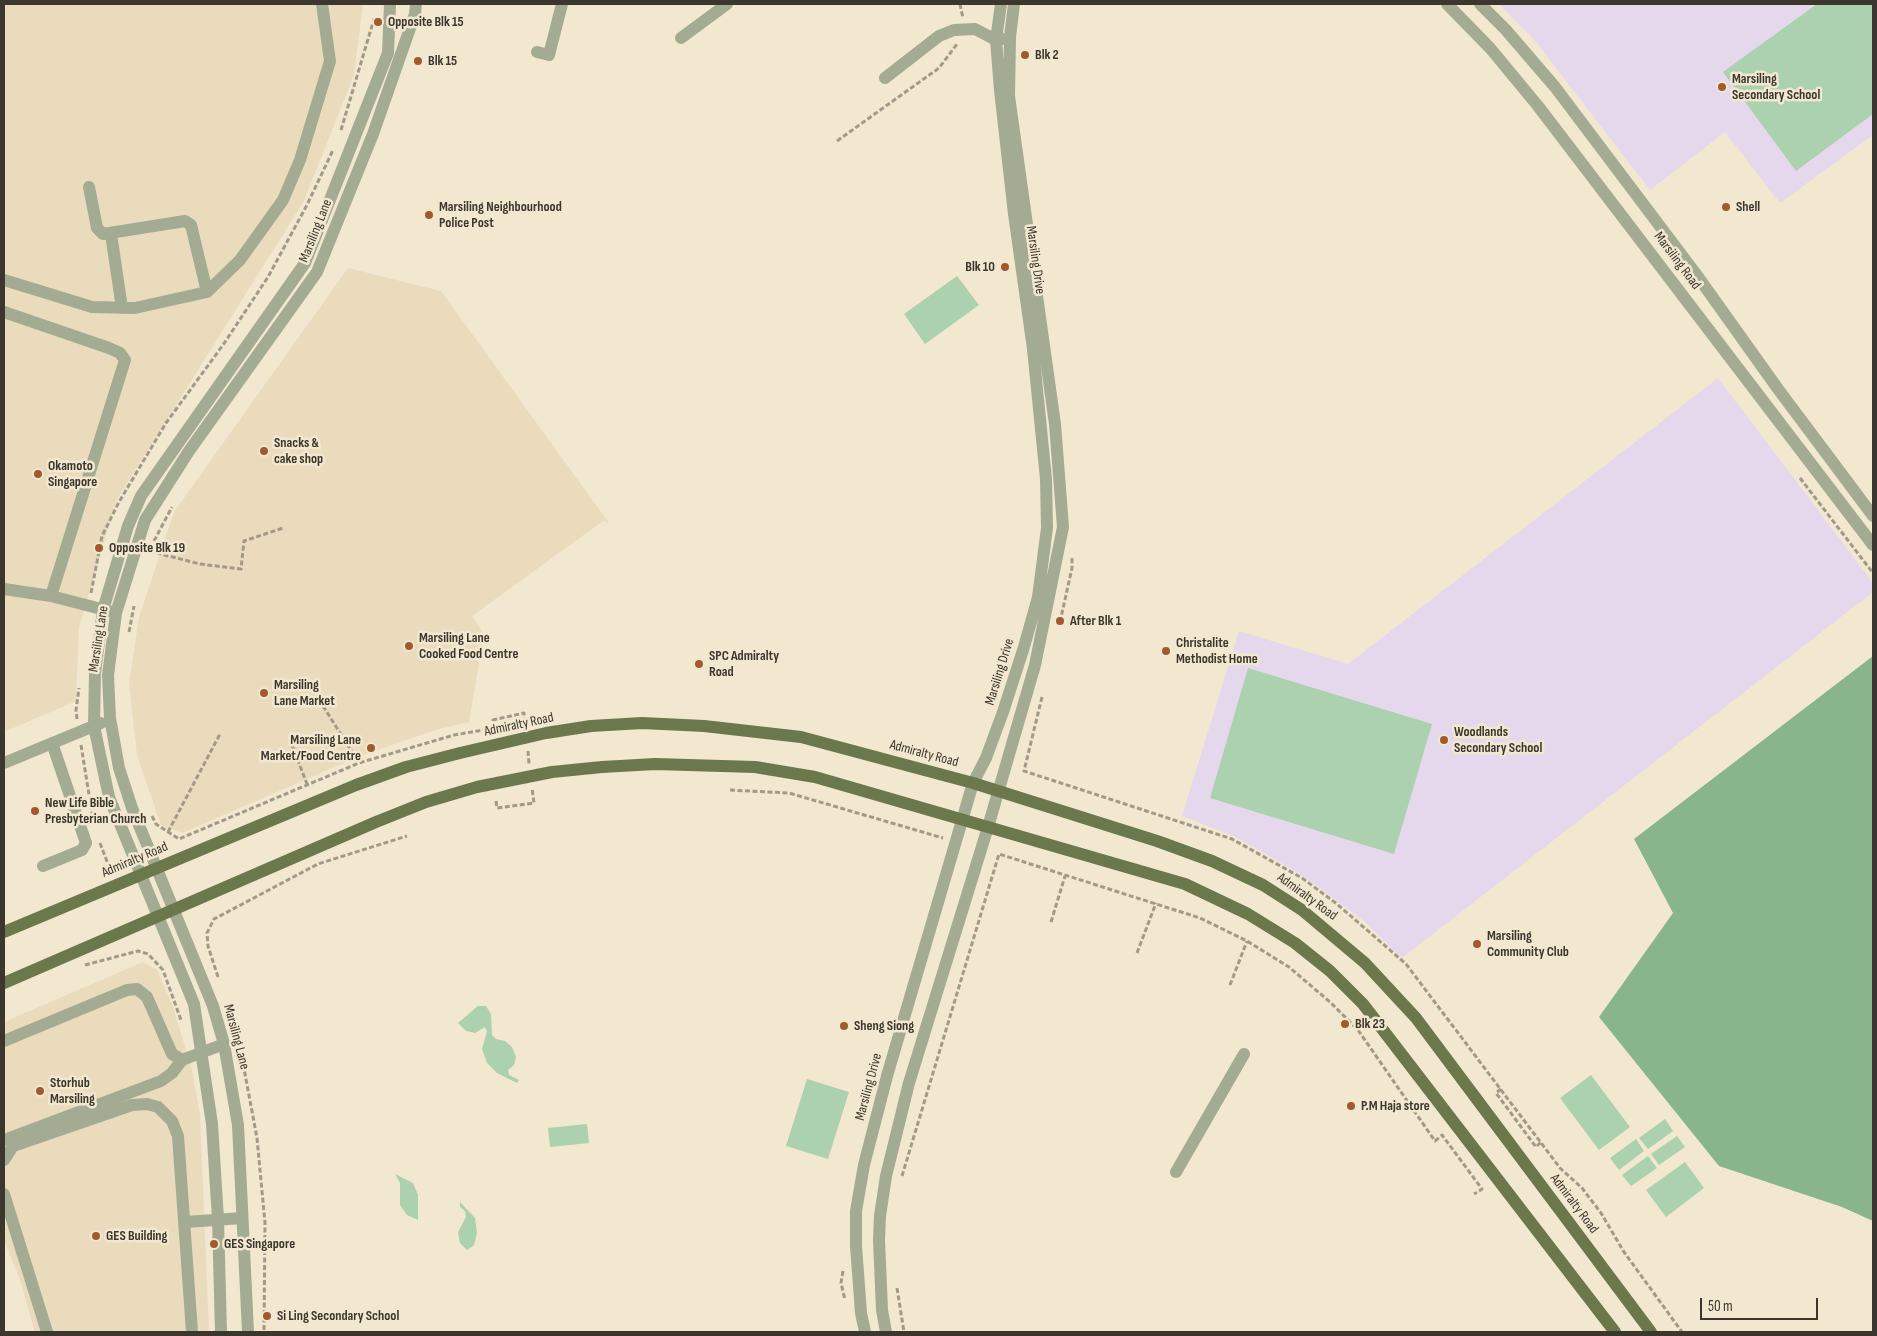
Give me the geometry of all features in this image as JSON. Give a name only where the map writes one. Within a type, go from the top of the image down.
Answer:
[{"type":"main road","name":"Admiralty Road","points":[[4,932],[157,866],[356,785],[406,767],[546,733],[590,726],[642,723],[758,731],[801,737],[998,790],[1157,841],[1212,860],[1264,885],[1302,910],[1339,939],[1391,989],[1416,1018],[1651,1332]]},
{"type":"main road","points":[[4,983],[426,802],[486,786],[552,772],[602,766],[655,764],[755,767],[815,777],[1185,884],[1248,914],[1295,943],[1330,971],[1363,1004],[1616,1332]]},
{"type":"street","points":[[4,280],[92,307],[134,308],[207,292],[240,260],[283,200],[300,160],[330,61],[322,4]]},
{"type":"street","name":"Marsiling Lane","points":[[221,1332],[218,1219],[212,1124],[194,1004],[109,797],[94,726],[95,673],[103,610],[128,526],[141,496],[305,264],[388,53],[390,4]]},
{"type":"street","name":"Marsiling Lane","points":[[248,1332],[238,1125],[224,1044],[213,1006],[119,768],[110,718],[108,675],[116,613],[144,520],[189,451],[316,272],[373,134],[415,14],[416,4]]},
{"type":"street","points":[[537,52],[550,55],[562,4]]},
{"type":"street","points":[[681,38],[727,4]]},
{"type":"street","name":"Marsiling Drive","points":[[865,1332],[861,1313],[856,1246],[856,1211],[864,1165],[887,1076],[973,783],[986,758],[1000,722],[1024,647],[1038,597],[1047,528],[1046,479],[1034,358],[1013,206],[996,40],[1001,4]]},
{"type":"street","name":"Marsiling Drive","points":[[886,1332],[880,1275],[880,1216],[886,1176],[908,1083],[988,827],[1035,665],[1063,527],[1055,424],[1010,96],[1010,37],[1014,4]]},
{"type":"street","name":"Marsiling Road","points":[[1446,4],[1490,48],[1538,106],[1873,545]]},
{"type":"street","name":"Marsiling Road","points":[[1480,4],[1506,30],[1561,95],[1696,274],[1773,383],[1873,516]]},
{"type":"street","points":[[885,78],[939,36],[954,30],[975,30],[996,40],[1010,37]]},
{"type":"street","points":[[89,187],[97,228],[103,234],[185,221],[191,224],[207,292]]},
{"type":"street","points":[[111,234],[122,308]]},
{"type":"street","points":[[272,309],[283,318]]},
{"type":"street","points":[[4,312],[109,348],[120,353],[125,360],[51,596]]},
{"type":"street","points":[[177,444],[189,451]]},
{"type":"street","points":[[4,589],[51,596],[116,613]]},
{"type":"street","points":[[4,763],[110,718]]},
{"type":"street","points":[[43,866],[82,850],[86,843],[52,743]]},
{"type":"street","points":[[4,1041],[127,990],[137,989],[147,997],[172,1054],[182,1060]]},
{"type":"street","points":[[4,1140],[161,1081],[172,1073],[182,1060],[224,1044]]},
{"type":"street","points":[[1176,1172],[1244,1054]]},
{"type":"street","points":[[887,1076],[908,1083]]},
{"type":"street","points":[[4,1160],[13,1146],[132,1105],[147,1104],[158,1107],[172,1121],[178,1136],[186,1222],[192,1332]]},
{"type":"street","points":[[4,1194],[47,1332]]},
{"type":"street","points":[[186,1222],[242,1218]]},
{"type":"path","points":[[837,141],[939,68],[954,50],[965,30],[960,4]]},
{"type":"path","points":[[340,131],[376,13]]},
{"type":"path","points":[[89,606],[102,536],[119,502],[166,423],[224,345],[268,277],[334,148]]},
{"type":"path","points":[[1800,478],[1873,573]]},
{"type":"path","points":[[149,551],[200,564],[241,569],[244,541],[283,528]]},
{"type":"path","points":[[128,639],[135,602]]},
{"type":"path","points":[[322,706],[359,763]]},
{"type":"path","points":[[495,728],[493,720],[524,713],[526,733]]},
{"type":"path","points":[[168,832],[220,734]]},
{"type":"path","points":[[527,743],[530,773]]},
{"type":"path","points":[[292,745],[307,784]]},
{"type":"path","points":[[496,801],[497,808],[534,803],[532,783]]},
{"type":"path","points":[[730,790],[789,793],[944,838],[942,848]]},
{"type":"path","points":[[148,810],[156,824],[179,839]]},
{"type":"path","points":[[214,919],[318,864],[407,836]]},
{"type":"path","points":[[900,1181],[999,854],[1200,918],[1247,941],[1289,967],[1330,1002],[1358,1030],[1435,1141],[1442,1135],[1482,1189],[1474,1194]]},
{"type":"path","points":[[1052,922],[1066,876]]},
{"type":"path","points":[[1137,953],[1156,903]]},
{"type":"path","points":[[1230,985],[1247,941]]},
{"type":"path","points":[[82,965],[138,951],[148,954],[163,970],[183,1026]]},
{"type":"path","points":[[1502,1089],[1496,1093],[1536,1147],[1541,1142],[1560,1168],[1582,1188],[1682,1332]]},
{"type":"path","points":[[896,1286],[904,1332]]},
{"type":"shaded area","points":[[4,4],[363,4],[354,75],[304,201],[117,499],[79,627],[76,701],[4,732]]},
{"type":"shaded area","name":"Marsiling Secondary School","points":[[1499,4],[1873,4],[1873,135],[1780,203],[1725,132],[1650,190],[1536,42]]},
{"type":"shaded area","points":[[348,268],[441,291],[609,523],[603,521],[472,616],[484,634],[469,722],[435,730],[358,757],[182,833],[161,825],[137,755],[129,684],[139,617],[174,512]]},
{"type":"shaded area","name":"Woodlands Secondary School","points":[[1718,378],[1873,583],[1873,592],[1402,958],[1364,921],[1305,877],[1236,837],[1182,816],[1239,631],[1348,664]]},
{"type":"shaded area","points":[[143,962],[157,970],[172,1004],[192,1070],[200,1115],[209,1332],[35,1332],[19,1277],[4,1241],[4,1022]]},
{"type":"green space","points":[[1817,4],[1873,4],[1873,114],[1796,171],[1723,72]]},
{"type":"green space","points":[[957,276],[979,305],[925,344],[904,314]]},
{"type":"green space","points":[[1873,656],[1873,1221],[1842,1207],[1719,1166],[1599,1017],[1673,913],[1634,839]]},
{"type":"green space","points":[[1248,668],[1432,724],[1394,854],[1210,798]]},
{"type":"green space","points":[[478,1006],[486,1006],[491,1014],[492,1035],[496,1039],[505,1041],[512,1047],[516,1057],[514,1065],[508,1070],[509,1075],[519,1080],[517,1083],[497,1073],[487,1063],[482,1049],[487,1031],[485,1027],[475,1033],[466,1031],[458,1023]]},
{"type":"green space","points":[[1591,1075],[1630,1127],[1599,1150],[1560,1098]]},
{"type":"green space","points":[[807,1079],[849,1092],[828,1159],[786,1146]]},
{"type":"green space","points":[[1665,1119],[1673,1131],[1648,1149],[1639,1138]]},
{"type":"green space","points":[[587,1124],[589,1143],[550,1147],[548,1128]]},
{"type":"green space","points":[[1677,1136],[1685,1147],[1659,1165],[1651,1154]]},
{"type":"green space","points":[[1636,1139],[1644,1151],[1619,1170],[1610,1158]]},
{"type":"green space","points":[[1648,1156],[1657,1168],[1631,1186],[1622,1175]]},
{"type":"green space","points":[[1685,1162],[1704,1188],[1666,1217],[1646,1190]]},
{"type":"green space","points":[[395,1174],[413,1183],[418,1195],[418,1220],[407,1215],[400,1205],[400,1183]]},
{"type":"green space","points":[[460,1202],[475,1218],[477,1233],[474,1245],[467,1250],[460,1243],[458,1232],[466,1217],[465,1211],[460,1207]]},
{"type":"place","name":"Opposite Blk 15","points":[[378,22]]},
{"type":"place","name":"Blk 2","points":[[1025,55]]},
{"type":"place","name":"Blk 15","points":[[418,61]]},
{"type":"place","name":"Marsiling Secondary School","points":[[1722,87]]},
{"type":"place","name":"Shell","points":[[1726,207]]},
{"type":"place","name":"Marsiling Neighbourhood Police Post","points":[[429,215]]},
{"type":"place","name":"Blk 10","points":[[1005,267]]},
{"type":"place","name":"Snacks & cake shop","points":[[264,451]]},
{"type":"place","name":"Okamoto Singapore","points":[[38,474]]},
{"type":"place","name":"Opposite Blk 19","points":[[99,548]]},
{"type":"place","name":"After Blk 1","points":[[1060,621]]},
{"type":"place","name":"Marsiling Lane Cooked Food Centre","points":[[409,646]]},
{"type":"place","name":"Christalite Methodist Home","points":[[1166,651]]},
{"type":"place","name":"SPC Admiralty Road","points":[[699,664]]},
{"type":"place","name":"Marsiling Lane Market","points":[[264,693]]},
{"type":"place","name":"Woodlands Secondary School","points":[[1444,740]]},
{"type":"place","name":"Marsiling Lane Market/Food Centre","points":[[371,748]]},
{"type":"place","name":"New Life Bible Presbyterian Church","points":[[35,811]]},
{"type":"place","name":"Marsiling Community Club","points":[[1477,944]]},
{"type":"place","name":"Blk 23","points":[[1345,1024]]},
{"type":"place","name":"Sheng Siong","points":[[844,1026]]},
{"type":"place","name":"Storhub Marsiling","points":[[40,1091]]},
{"type":"place","name":"P.M Haja store","points":[[1351,1106]]},
{"type":"place","name":"GES Building","points":[[96,1236]]},
{"type":"place","name":"GES Singapore","points":[[214,1244]]},
{"type":"place","name":"Si Ling Secondary School","points":[[267,1316]]}]
